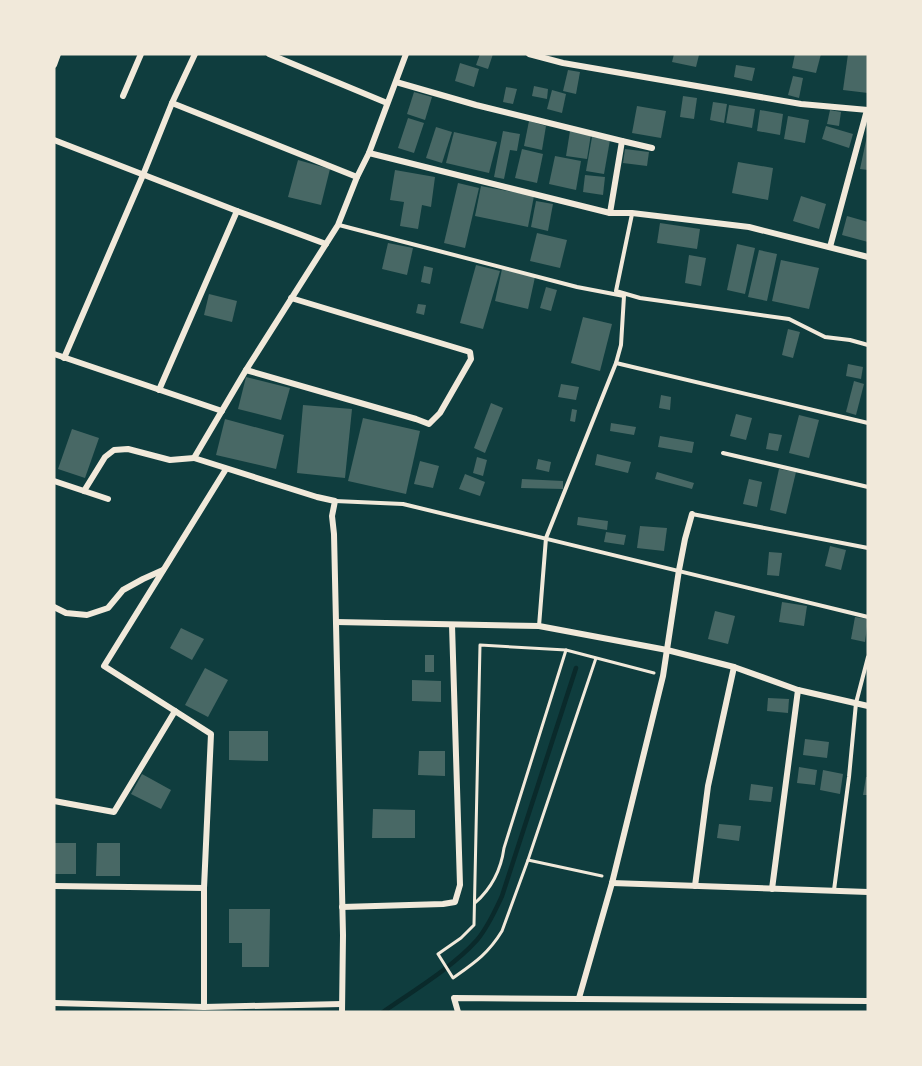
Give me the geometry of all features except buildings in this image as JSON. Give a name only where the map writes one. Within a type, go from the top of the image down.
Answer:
[{"type":"street","points":[[54,65],[58,54]]},
{"type":"street","points":[[123,96],[141,54]]},
{"type":"street","points":[[64,358],[195,54]]},
{"type":"street","points":[[268,54],[387,103]]},
{"type":"street","points":[[194,458],[246,370],[338,225],[369,153],[406,54]]},
{"type":"street","points":[[528,54],[563,63],[801,104],[868,110],[830,247]]},
{"type":"street","points":[[396,82],[476,105],[652,148]]},
{"type":"street","points":[[172,103],[357,177]]},
{"type":"street","points":[[54,140],[326,244]]},
{"type":"street","points":[[610,213],[622,141]]},
{"type":"street","points":[[369,153],[610,213],[632,213],[749,227],[868,257]]},
{"type":"street","points":[[159,390],[237,211]]},
{"type":"street","points":[[246,370],[416,418],[429,424],[440,413],[471,359],[470,352],[291,298]]},
{"type":"street","points":[[54,354],[222,411]]},
{"type":"street","points":[[84,491],[105,457],[114,450],[128,449],[170,460],[194,458],[335,501],[332,516],[342,907],[342,1012]]},
{"type":"street","points":[[204,1007],[204,888],[212,734],[104,666],[226,468]]},
{"type":"street","points":[[54,481],[108,499]]},
{"type":"street","points":[[579,998],[612,880],[663,676],[679,570],[692,514]]},
{"type":"street","points":[[54,607],[66,613],[87,615],[108,609],[123,590],[164,570]]},
{"type":"street","points":[[336,622],[539,627],[667,650],[734,666],[798,690],[868,706]]},
{"type":"street","points":[[342,907],[455,902],[460,885],[452,625]]},
{"type":"street","points":[[695,886],[708,786],[734,666]]},
{"type":"street","points":[[772,889],[798,690]]},
{"type":"street","points":[[54,801],[114,812],[175,711]]},
{"type":"street","points":[[612,880],[695,886],[868,892]]},
{"type":"street","points":[[54,886],[204,888]]},
{"type":"street","points":[[458,1012],[454,998],[868,1001]]},
{"type":"street","points":[[54,1003],[204,1007],[342,1004]]},
{"type":"lane","points":[[616,291],[632,213]]},
{"type":"lane","points":[[338,225],[577,287],[624,296]]},
{"type":"lane","points":[[616,291],[624,296]]},
{"type":"lane","points":[[616,291],[640,298],[789,319],[825,337],[868,345]]},
{"type":"lane","points":[[539,627],[546,538],[616,363],[621,345],[624,296]]},
{"type":"lane","points":[[616,363],[868,423]]},
{"type":"lane","points":[[723,453],[868,487]]},
{"type":"lane","points":[[335,501],[403,504],[868,617]]},
{"type":"lane","points":[[692,514],[868,548]]},
{"type":"lane","points":[[833,891],[849,777],[856,703],[868,657]]},
{"type":"path","points":[[596,658],[507,920],[495,942],[481,958],[453,978],[438,954],[474,926],[480,645],[566,650],[596,658],[663,676]]},
{"type":"path","points":[[474,904],[489,888],[500,869],[566,650]]},
{"type":"path","points":[[528,860],[612,880]]},
{"type":"waterway","points":[[383,1012],[456,960],[477,940],[488,924],[502,896],[576,668]]}]
